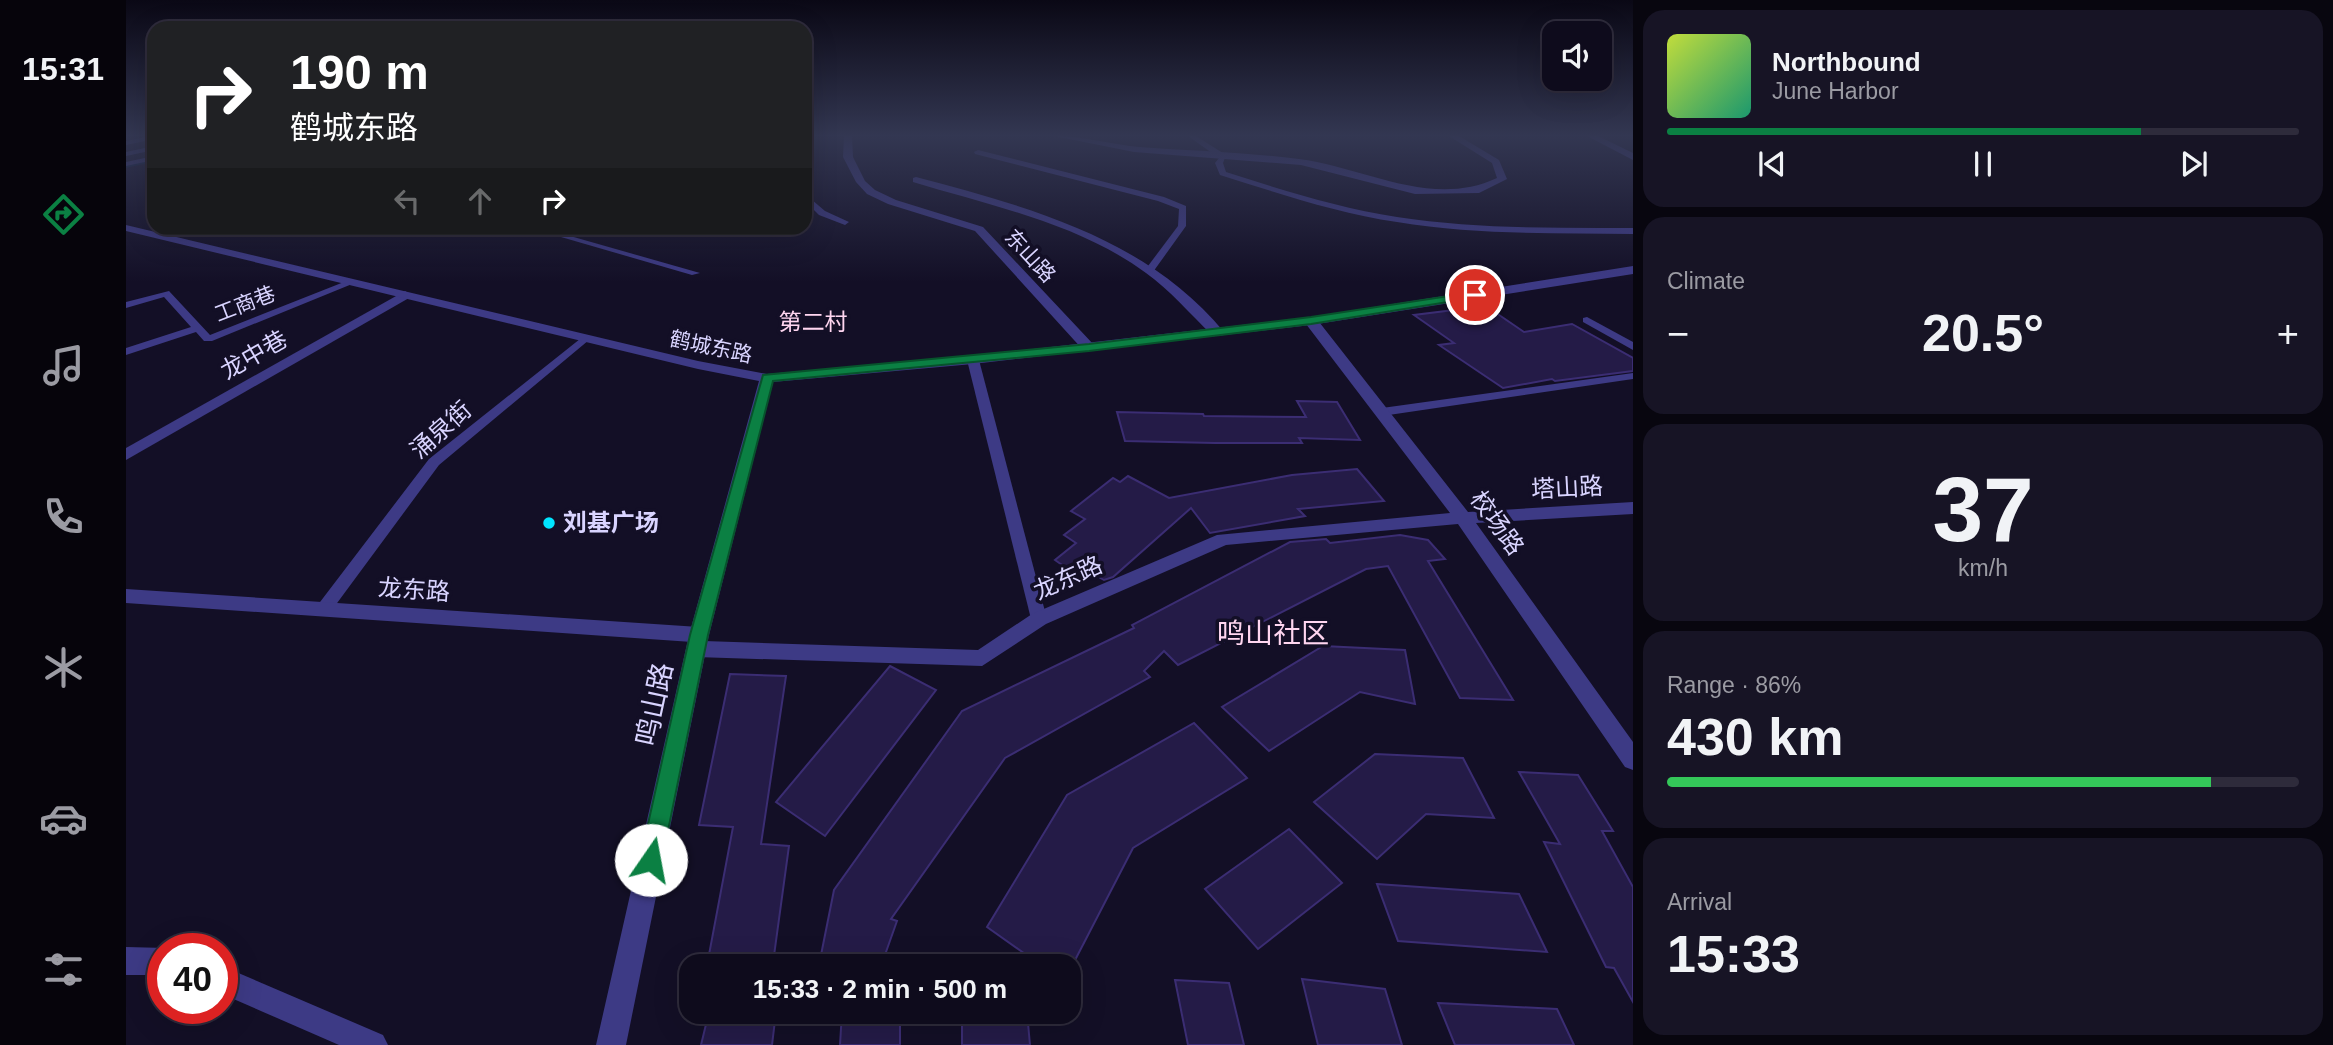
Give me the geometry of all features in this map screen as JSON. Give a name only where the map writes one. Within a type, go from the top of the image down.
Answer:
[{"type":"street","name":"东山路","points":[[864,185],[871,192],[891,202],[979,229],[1089,348]]},
{"type":"street","points":[[931,185],[1063,226],[1107,245],[1150,270],[1217,332]]},
{"type":"street","points":[[1390,185],[1415,191],[1479,190],[1490,185]]},
{"type":"street","name":"鹤城东路","points":[[126,228],[147,233]]},
{"type":"street","name":"鹤城东路","points":[[155,235],[698,365],[767,378],[1089,348],[1311,321],[1633,270]]},
{"type":"street","name":"龙中巷","points":[[126,455],[405,295]]},
{"type":"street","name":"校场路","points":[[1311,321],[1462,518],[1633,761]]},
{"type":"street","name":"鸣山路","points":[[611,1045],[698,642],[767,378]]},
{"type":"street","name":"塔山路","points":[[1462,518],[1633,509]]},
{"type":"street","name":"龙东路","points":[[126,596],[698,642],[982,658],[1039,619],[1223,539],[1462,518]]},
{"type":"street","points":[[126,961],[147,961]]},
{"type":"street","points":[[238,987],[373,1045]]},
{"type":"lane","points":[[1106,185],[1161,199],[1183,208],[1182,226],[1150,270]]},
{"type":"lane","points":[[1260,185],[1396,220],[1476,228],[1633,231]]},
{"type":"lane","points":[[812,205],[831,219],[845,222]]},
{"type":"lane","points":[[559,235],[695,273]]},
{"type":"lane","name":"工商巷","points":[[126,305],[166,293],[208,339],[352,282]]},
{"type":"lane","points":[[1587,320],[1633,347]]},
{"type":"lane","points":[[126,352],[198,328]]},
{"type":"lane","name":"涌泉街","points":[[323,610],[434,462],[585,338]]},
{"type":"lane","points":[[973,360],[1039,619]]},
{"type":"lane","points":[[1381,412],[1633,376]]},
{"type":"building","points":[[1486,306],[1524,332],[1572,324],[1633,358],[1633,371],[1555,381],[1552,379],[1503,388],[1439,345],[1454,343],[1414,315]]},
{"type":"building","points":[[1297,401],[1337,402],[1360,440],[1299,438],[1302,443],[1125,441],[1117,412],[1306,417]]},
{"type":"building","points":[[1357,469],[1384,501],[1298,509],[1305,516],[1210,533],[1191,508],[1113,577],[1104,580],[1088,571],[1078,576],[1055,560],[1076,543],[1064,535],[1085,519],[1071,511],[1113,478],[1120,482],[1128,476],[1169,498],[1292,475]]},
{"type":"building","points":[[1400,535],[1428,540],[1445,559],[1428,561],[1513,700],[1460,698],[1388,566],[1366,569],[1178,665],[1164,651],[1144,671],[1150,677],[1005,758],[891,919],[897,921],[885,954],[821,954],[834,890],[962,711],[1134,628],[1132,625],[1290,542],[1326,539],[1330,543]]},
{"type":"building","points":[[1323,646],[1405,650],[1415,704],[1360,692],[1269,751],[1222,707]]},
{"type":"building","points":[[890,666],[936,690],[825,836],[776,802]]},
{"type":"building","points":[[730,674],[786,676],[761,844],[789,846],[774,954],[709,954],[733,827],[699,825]]},
{"type":"building","points":[[1194,723],[1247,778],[1133,848],[1078,954],[1025,954],[987,927],[1067,795]]},
{"type":"building","points":[[1375,754],[1463,758],[1494,818],[1426,814],[1377,859],[1314,802]]},
{"type":"building","points":[[1519,772],[1578,775],[1613,831],[1602,831],[1633,887],[1633,1002],[1614,968],[1606,967],[1544,842],[1560,844]]},
{"type":"building","points":[[1289,829],[1342,883],[1258,949],[1205,889]]},
{"type":"building","points":[[1377,884],[1519,894],[1547,952],[1398,941]]},
{"type":"building","points":[[1302,979],[1385,989],[1402,1045],[1318,1045]]},
{"type":"building","points":[[1175,980],[1229,983],[1244,1045],[1188,1045]]},
{"type":"building","points":[[1438,1003],[1557,1009],[1574,1045],[1455,1045]]},
{"type":"building","points":[[706,1024],[775,1024],[772,1045],[701,1045]]},
{"type":"building","points":[[841,1024],[900,1024],[900,1045],[840,1045]]},
{"type":"building","points":[[962,1024],[1028,1024],[1030,1045],[962,1045]]},
{"type":"place","name":"刘基广场","points":[[549,523]]},
{"type":"district","name":"第二村","points":[[813,322]]},
{"type":"district","name":"鸣山社区","points":[[1273,633]]},
{"type":"route","points":[[651,860],[699,635],[767,378],[1089,348],[1311,321],[1475,295]]}]
